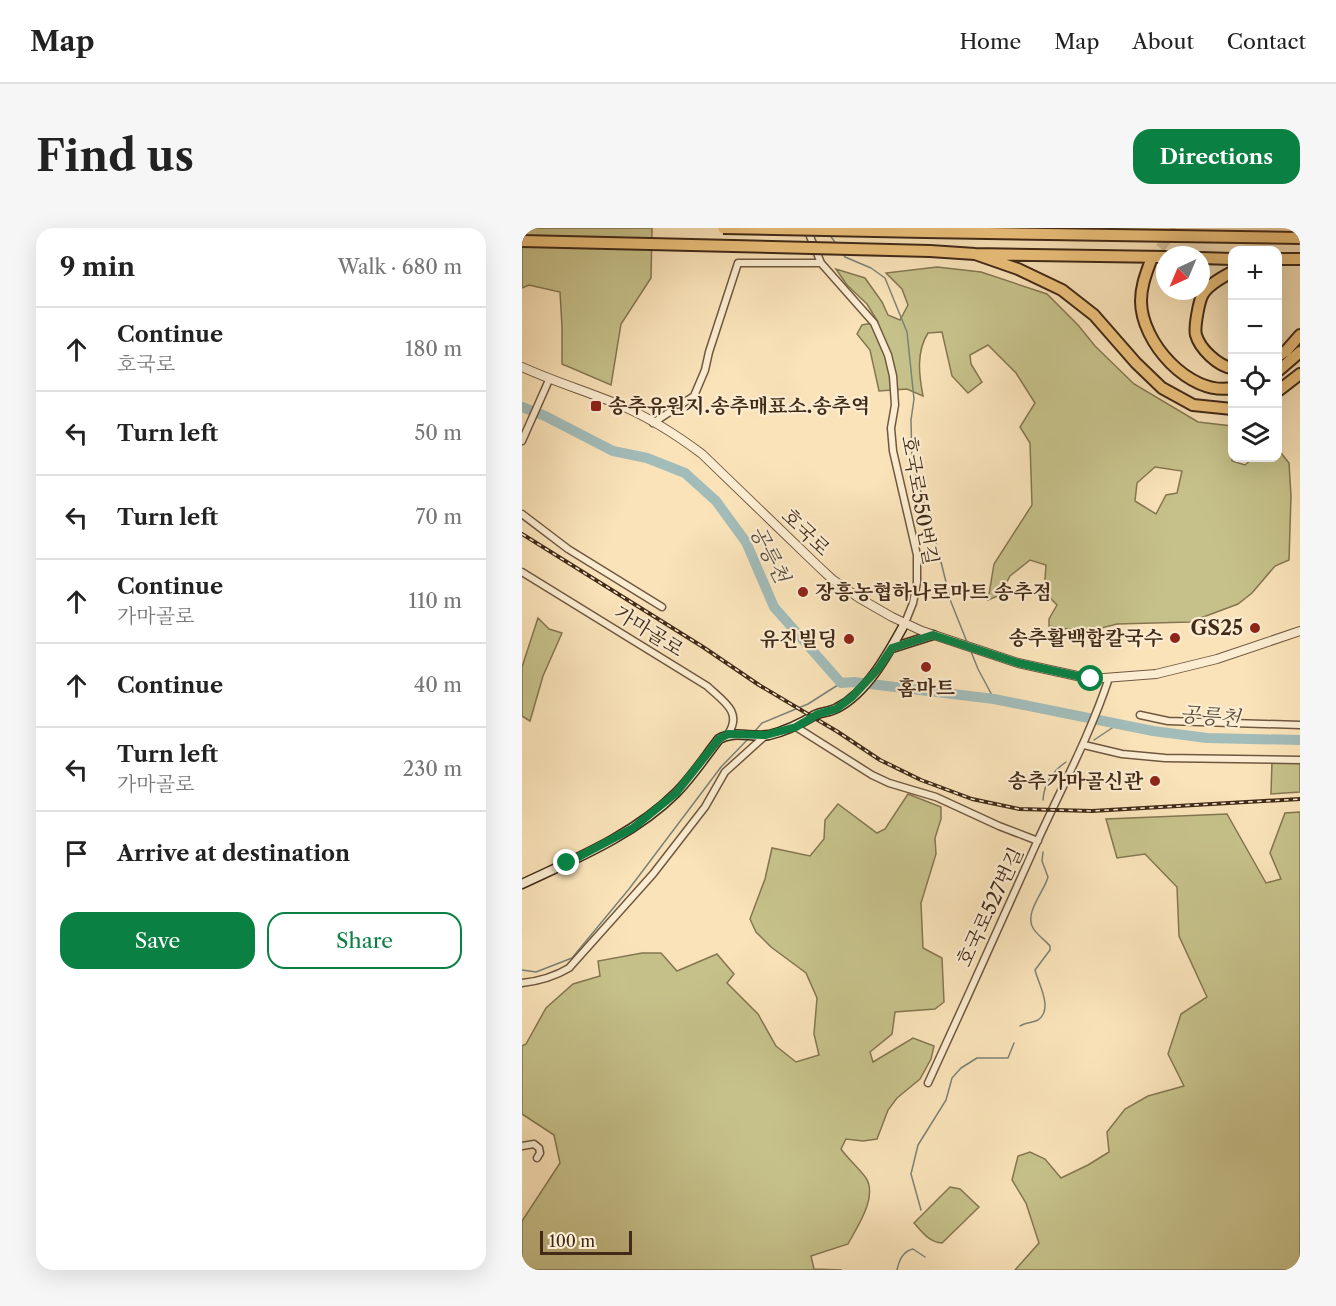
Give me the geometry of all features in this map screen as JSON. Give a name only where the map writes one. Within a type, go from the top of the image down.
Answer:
[{"type":"highway","points":[[723,228],[1300,238]]},
{"type":"highway","points":[[979,234],[1000,228]]},
{"type":"highway","points":[[522,242],[1156,257]]},
{"type":"highway","points":[[975,254],[1018,269],[1062,290],[1094,315],[1136,363],[1162,388],[1192,405],[1228,409]]},
{"type":"highway","points":[[1210,258],[1228,259]]},
{"type":"highway","points":[[1282,259],[1300,259]]},
{"type":"highway","points":[[1151,260],[1143,281],[1141,303],[1146,330],[1167,360],[1193,381],[1228,389]]},
{"type":"highway","points":[[1228,275],[1202,294],[1197,315],[1196,335],[1211,358],[1228,367]]},
{"type":"highway","points":[[1281,354],[1300,335]]},
{"type":"highway","points":[[1282,368],[1300,352]]},
{"type":"highway","points":[[1282,388],[1300,374]]},
{"type":"main road","points":[[522,884],[633,828],[676,793],[719,739],[730,735],[766,735],[796,727],[818,714],[836,709],[852,697],[878,669],[905,623]]},
{"type":"main road","points":[[892,648],[933,635]]},
{"type":"street","name":"호국로550번길","points":[[807,228],[821,263],[874,322],[894,376],[892,451],[917,555],[917,582],[913,603],[905,623]]},
{"type":"street","points":[[653,423],[694,396],[705,370],[738,263],[821,263]]},
{"type":"street","name":"호국로","points":[[522,367],[549,380],[622,406],[702,454],[832,579],[859,598],[905,623],[959,644],[1056,672],[1091,679],[1156,674],[1217,659],[1300,631]]},
{"type":"street","points":[[522,441],[549,380]]},
{"type":"street","points":[[522,514],[568,549],[662,607]]},
{"type":"street","name":"가마골로","points":[[522,572],[707,686],[731,710],[734,718],[730,735]]},
{"type":"street","name":"호국로527번길","points":[[928,1083],[1083,745],[1109,678]]},
{"type":"street","points":[[1140,715],[1168,721],[1300,725]]},
{"type":"street","points":[[796,727],[872,775],[889,783],[936,797],[1038,841]]},
{"type":"street","points":[[522,982],[535,982],[555,976],[569,968],[653,874],[705,807],[725,772],[766,735]]},
{"type":"street","points":[[1083,745],[1122,754],[1165,758],[1300,760]]},
{"type":"street","points":[[522,1146],[534,1144],[539,1148],[540,1153],[537,1158]]},
{"type":"shaded area","points":[[522,228],[652,228],[651,278],[621,324],[611,385],[562,364],[560,292],[529,285],[522,288]]},
{"type":"shaded area","points":[[937,267],[981,272],[1047,294],[1134,384],[1198,422],[1228,426],[1228,462],[1245,465],[1248,462],[1282,462],[1282,454],[1289,463],[1291,496],[1289,560],[1275,566],[1252,593],[1238,604],[1190,622],[1117,624],[1086,632],[1049,626],[1049,619],[1057,605],[1044,592],[1046,565],[1030,560],[1010,576],[1000,595],[988,600],[994,564],[1032,505],[1030,443],[1020,427],[1035,403],[1016,373],[988,345],[970,355],[971,364],[982,382],[968,393],[952,376],[942,332],[928,333],[924,340],[920,356],[923,396],[907,389],[879,391],[870,350],[857,334],[862,325],[878,322],[867,304],[847,285],[836,269],[865,278],[888,315],[900,320],[908,305],[902,289],[886,273]],"holes":[[[1155,467],[1182,471],[1177,493],[1166,495],[1156,514],[1135,501],[1137,483]]]},
{"type":"shaded area","points":[[538,618],[549,629],[562,633],[543,676],[530,721],[522,716],[522,667]]},
{"type":"shaded area","points":[[1272,761],[1300,762],[1300,792],[1271,794]]},
{"type":"shaded area","points":[[908,794],[941,807],[941,819],[935,838],[936,854],[921,903],[923,948],[942,958],[944,1002],[935,1009],[895,1012],[892,1034],[870,1052],[873,1062],[913,1038],[934,1046],[931,1059],[920,1079],[897,1098],[888,1110],[877,1139],[863,1141],[846,1139],[841,1149],[866,1178],[870,1194],[868,1203],[848,1244],[811,1256],[814,1269],[842,1270],[522,1270],[522,1221],[560,1163],[554,1135],[522,1114],[522,1046],[526,1044],[546,1008],[573,984],[600,976],[598,961],[642,953],[661,953],[677,971],[717,954],[734,974],[727,983],[758,1014],[776,1046],[796,1062],[819,1055],[814,1034],[817,998],[806,973],[771,947],[756,932],[750,919],[765,879],[772,848],[810,856],[824,839],[825,820],[838,804],[877,833],[885,829]]},
{"type":"shaded area","points":[[1300,812],[1300,1270],[1015,1270],[1039,1243],[1026,1203],[1012,1180],[1018,1156],[1030,1152],[1045,1159],[1061,1178],[1109,1152],[1107,1132],[1125,1109],[1148,1096],[1184,1086],[1168,1054],[1181,1014],[1207,997],[1179,936],[1177,887],[1145,854],[1117,858],[1106,819],[1227,814],[1266,883],[1281,879],[1270,853],[1285,813]]},
{"type":"shaded area","points":[[950,1187],[960,1189],[979,1207],[942,1243],[933,1241],[914,1223]]},
{"type":"waterway","points":[[829,234],[837,245]]},
{"type":"waterway","points":[[843,254],[885,278],[907,332],[914,399],[911,420],[912,462],[951,602],[967,642]]},
{"type":"waterway","name":"공릉천","points":[[522,407],[545,416],[613,451],[647,458],[685,473],[716,501],[746,542],[774,607],[841,683],[854,682],[994,699],[1153,731],[1207,738],[1300,740]]},
{"type":"waterway","points":[[970,649],[994,699]]},
{"type":"waterway","points":[[754,732],[762,723],[808,704],[841,683]]},
{"type":"waterway","points":[[1094,740],[1118,724]]},
{"type":"waterway","points":[[522,970],[536,972],[572,958],[629,889],[721,767],[749,738]]},
{"type":"waterway","points":[[1043,800],[1050,778],[1066,762]]},
{"type":"waterway","points":[[1020,1026],[1038,1020],[1045,1009],[1044,996],[1035,970],[1050,950],[1050,946],[1035,931],[1031,922],[1033,909],[1048,877],[1042,861],[1043,852]]},
{"type":"waterway","points":[[921,1210],[911,1174],[918,1145],[946,1100],[952,1078],[961,1068],[977,1058],[1008,1058],[1014,1043]]},
{"type":"waterway","points":[[897,1270],[902,1256],[910,1250],[913,1249],[925,1257]]},
{"type":"tunnel","points":[[1151,260],[1171,234],[1180,228]]},
{"type":"railway","points":[[522,534],[880,760],[921,780],[972,799],[1019,809],[1092,811],[1300,799]]},
{"type":"place","name":"송추유원지.송추매표소.송추역","points":[[596,406]]},
{"type":"place","name":"장흥농협하나로마트 송추점","points":[[803,592]]},
{"type":"place","name":"GS25","points":[[1255,628]]},
{"type":"place","name":"송추활백합칼국수","points":[[1175,638]]},
{"type":"place","name":"유진빌딩","points":[[849,639]]},
{"type":"place","name":"홈마트","points":[[926,667]]},
{"type":"place","name":"송추가마골신관","points":[[1155,781]]},
{"type":"route","points":[[567,863],[633,828],[676,793],[719,739],[728,734],[766,735],[796,727],[818,714],[836,709],[852,697],[878,669],[892,648],[905,643],[933,635],[1018,663],[1091,679]]}]
